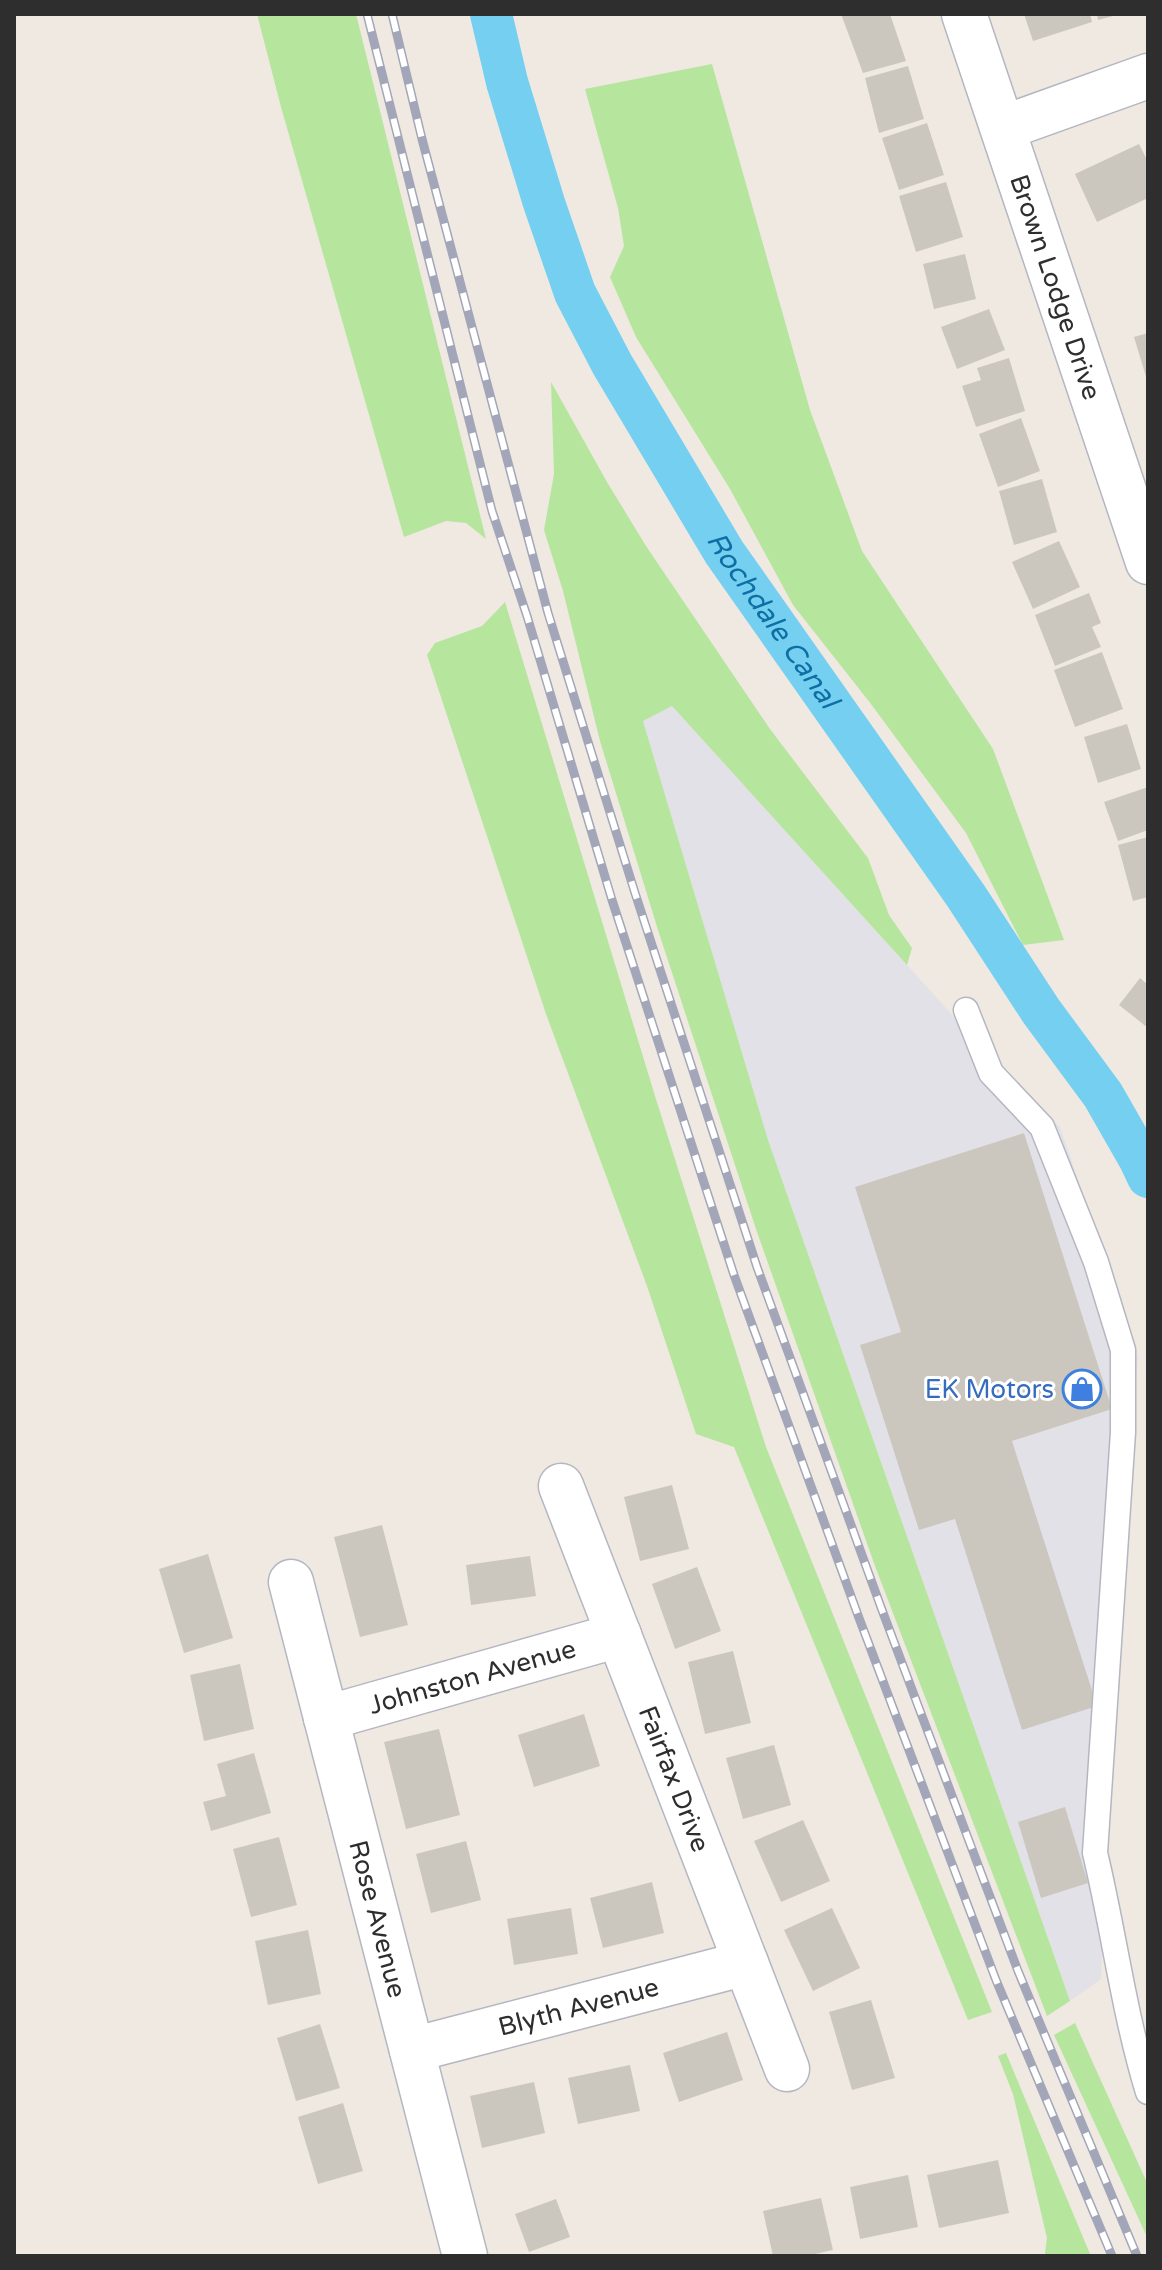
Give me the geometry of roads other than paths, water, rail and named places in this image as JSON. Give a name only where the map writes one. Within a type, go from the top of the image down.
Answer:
[{"type":"street","name":"Brown Lodge Drive","points":[[964,14],[1003,128],[1134,470],[1148,562]]},
{"type":"street","points":[[1003,128],[1148,76]]},
{"type":"street","name":"Fairfax Drive","points":[[561,1486],[787,2069]]},
{"type":"street","name":"Rose Avenue","points":[[291,1582],[465,2256]]},
{"type":"street","name":"Johnston Avenue","points":[[326,1718],[619,1635]]},
{"type":"street","name":"Blyth Avenue","points":[[412,2050],[746,1963]]},
{"type":"lane","points":[[966,1010],[991,1073],[1042,1127],[1096,1262],[1123,1350],[1123,1432],[1095,1853],[1111,1920],[1119,1973],[1148,2092]]},
{"type":"waterway","name":"Rochdale Canal","points":[[491,14],[507,82],[575,293],[612,364],[724,552],[966,896],[1041,1011],[1103,1095],[1148,1177]]},
{"type":"railway","points":[[367,14],[492,511],[527,616],[612,900],[734,1275],[996,1980],[1112,2256]]},
{"type":"railway","points":[[392,14],[422,139],[548,613],[757,1267],[1018,1971],[1137,2256]]},
{"type":"place","name":"EK Motors","points":[[1082,1389]]}]
